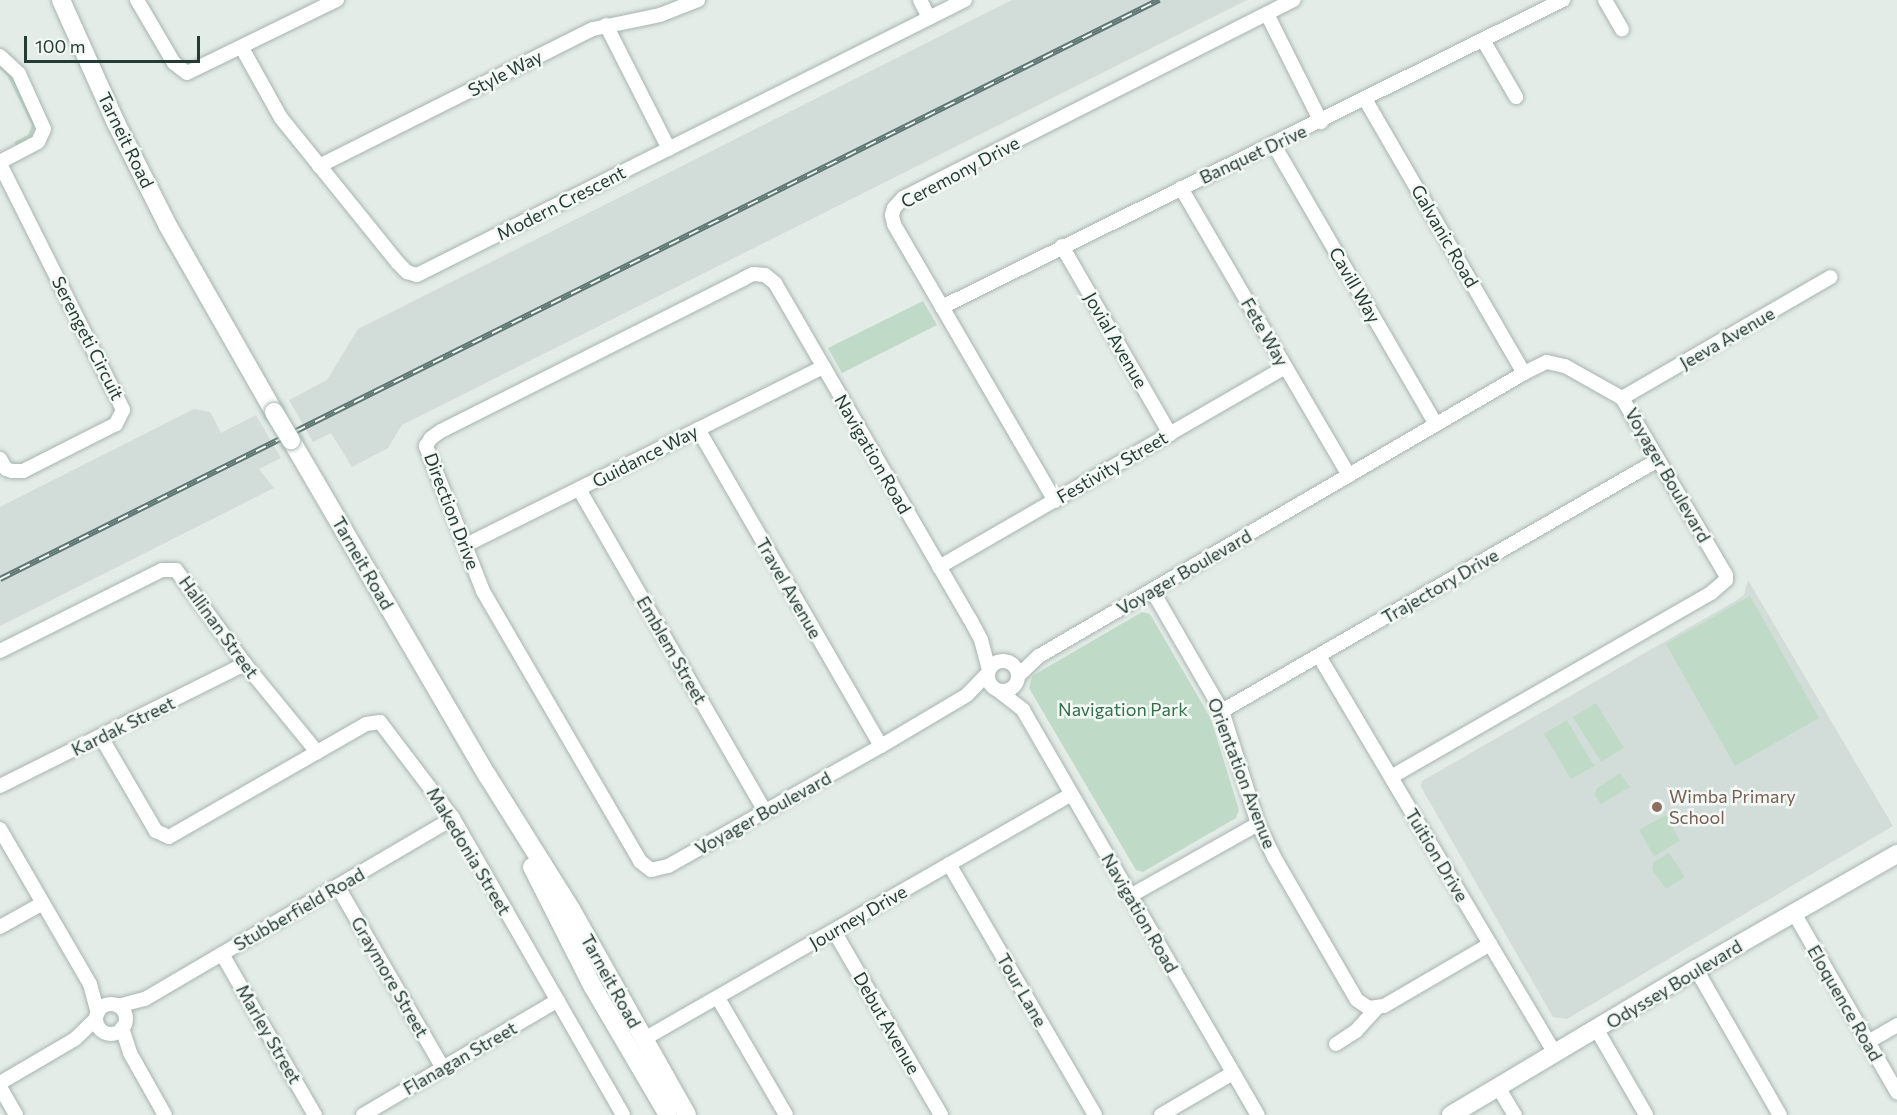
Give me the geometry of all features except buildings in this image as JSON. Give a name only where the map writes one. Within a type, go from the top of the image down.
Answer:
[{"type":"street","name":"Tarneit Road","points":[[61,0],[116,123],[168,226],[274,412],[496,790],[571,909],[687,1115]]},
{"type":"street","points":[[137,0],[174,63],[187,73],[337,0]]},
{"type":"street","name":"Style Way","points":[[319,166],[581,35],[673,5],[698,0]]},
{"type":"street","points":[[920,0],[929,18]]},
{"type":"street","name":"Modern Crescent","points":[[242,48],[281,118],[401,267],[410,274],[417,275],[965,0]]},
{"type":"street","name":"Ceremony Drive","points":[[1055,501],[894,224],[892,215],[897,202],[1293,0]]},
{"type":"street","name":"Banquet Drive","points":[[942,307],[1062,246],[1321,122],[1563,0]]},
{"type":"street","points":[[1605,0],[1622,29]]},
{"type":"street","points":[[1267,14],[1321,122]]},
{"type":"street","points":[[606,26],[669,149]]},
{"type":"street","points":[[1483,40],[1516,97]]},
{"type":"street","points":[[0,56],[19,74],[42,123],[44,133],[34,145],[0,163]]},
{"type":"street","name":"Galvanic Road","points":[[1365,99],[1524,373]]},
{"type":"street","name":"Cavill Way","points":[[1274,145],[1436,424]]},
{"type":"street","name":"Serengeti Circuit","points":[[0,163],[123,410],[117,424],[23,471],[6,469],[0,459]]},
{"type":"street","name":"Fete Way","points":[[1181,188],[1349,476]]},
{"type":"street","name":"Jovial Avenue","points":[[1062,246],[1170,434]]},
{"type":"street","name":"Navigation Road","points":[[762,274],[775,283],[981,640],[989,671]]},
{"type":"street","name":"Direction Drive","points":[[651,870],[640,861],[483,591],[426,446],[431,438],[743,279],[762,274]]},
{"type":"street","name":"Jeeva Avenue","points":[[1622,398],[1670,362],[1783,306],[1831,277]]},
{"type":"street","points":[[1775,293],[1783,306]]},
{"type":"street","name":"Voyager Boulevard","points":[[1018,678],[1039,656],[1524,373],[1547,362],[1557,363],[1622,398],[1725,574],[1721,586],[1391,777]]},
{"type":"street","name":"Guidance Way","points":[[466,545],[822,366]]},
{"type":"street","name":"Festivity Street","points":[[939,567],[1286,367]]},
{"type":"street","name":"Travel Avenue","points":[[698,429],[881,746]]},
{"type":"street","name":"Trajectory Drive","points":[[1222,711],[1658,460]]},
{"type":"street","name":"Emblem Street","points":[[579,489],[765,811]]},
{"type":"street","name":"Hallinan Street","points":[[0,651],[162,570],[176,570],[245,664],[317,752]]},
{"type":"street","name":"Orientation Avenue","points":[[1152,590],[1222,711],[1258,824],[1274,857],[1357,1000],[1369,1008],[1376,1009]]},
{"type":"street","name":"Navigation Road","points":[[981,640],[1005,662]]},
{"type":"street","name":"Voyager Boulevard","points":[[1005,662],[1039,656]]},
{"type":"street","name":"Tuition Drive","points":[[1319,656],[1555,1054]]},
{"type":"street","points":[[1005,662],[1013,665],[1018,678],[1011,689],[997,691],[990,685],[989,671],[994,664],[1005,662]]},
{"type":"street","name":"Kardak Street","points":[[0,786],[245,664]]},
{"type":"street","name":"Voyager Boulevard","points":[[651,870],[661,870],[881,746],[967,695],[989,671]]},
{"type":"street","name":"Navigation Road","points":[[1018,678],[1023,710],[1258,1115]]},
{"type":"street","name":"Voyager Boulevard","points":[[967,695],[997,691]]},
{"type":"street","name":"Navigation Road","points":[[997,691],[1023,710]]},
{"type":"street","name":"Makedonia Street","points":[[101,736],[156,831],[169,837],[366,724],[380,722],[410,758],[453,818],[623,1115]]},
{"type":"street","points":[[496,790],[545,892],[618,1029],[668,1115]]},
{"type":"street","name":"Journey Drive","points":[[644,1039],[1071,794]]},
{"type":"street","name":"Stubberfield Road","points":[[109,1024],[145,999],[453,818]]},
{"type":"street","points":[[1130,896],[1258,824]]},
{"type":"street","points":[[0,829],[90,984],[109,1024]]},
{"type":"street","name":"Odyssey Boulevard","points":[[1451,1115],[1696,969],[1897,854]]},
{"type":"street","name":"Tour Lane","points":[[949,864],[1095,1115]]},
{"type":"street","name":"Graymore Street","points":[[338,887],[443,1068]]},
{"type":"street","points":[[0,927],[43,903]]},
{"type":"street","name":"Eloquence Road","points":[[1794,913],[1897,1092]]},
{"type":"street","name":"Debut Avenue","points":[[834,931],[941,1115]]},
{"type":"street","points":[[1336,1044],[1356,1031],[1376,1009],[1490,944]]},
{"type":"street","name":"Marley Street","points":[[222,954],[315,1115]]},
{"type":"street","points":[[1696,969],[1780,1115]]},
{"type":"street","points":[[90,984],[114,1005]]},
{"type":"street","points":[[718,998],[786,1115]]},
{"type":"street","name":"Stubberfield Road","points":[[114,1005],[145,999]]},
{"type":"street","name":"Flanagan Street","points":[[363,1115],[558,1000]]},
{"type":"street","points":[[114,1005],[101,1008],[165,1115]]},
{"type":"street","points":[[109,1024],[114,1005]]},
{"type":"street","points":[[0,1083],[75,1039],[109,1024]]},
{"type":"street","points":[[1868,1042],[1897,1024]]},
{"type":"street","points":[[618,1029],[636,1041],[644,1039]]},
{"type":"street","points":[[1597,1030],[1646,1115]]},
{"type":"street","points":[[644,1039],[638,1047],[639,1054],[675,1115]]},
{"type":"street","points":[[1161,1115],[1233,1073]]},
{"type":"street","points":[[1498,1087],[1515,1115]]},
{"type":"street","points":[[0,1088],[16,1115]]},
{"type":"shaded area","points":[[1012,0],[1247,0],[402,425],[388,448],[352,467],[331,433],[313,442],[289,400],[327,380],[358,329]]},
{"type":"shaded area","points":[[194,409],[210,412],[221,433],[256,415],[281,458],[259,469],[274,488],[0,626],[0,507]]},
{"type":"shaded area","name":"Wimba Primary School","points":[[1748,580],[1893,826],[1567,1019],[1553,1017],[1421,787],[1422,781],[1737,600],[1744,595]]},
{"type":"green space","points":[[0,64],[10,71],[35,123],[32,137],[16,146],[14,142],[28,135],[32,125],[7,75],[0,69]]},
{"type":"green space","points":[[923,301],[937,325],[842,373],[828,348]]},
{"type":"green space","points":[[1750,596],[1819,718],[1735,766],[1666,644]]},
{"type":"green space","name":"Navigation Park","points":[[1142,612],[1150,614],[1211,719],[1239,810],[1236,818],[1143,872],[1136,870],[1029,688],[1032,676]]},
{"type":"green space","points":[[1596,703],[1624,748],[1601,762],[1573,717]]},
{"type":"green space","points":[[1567,720],[1594,766],[1571,779],[1544,734]]},
{"type":"green space","points":[[1620,773],[1630,787],[1601,804],[1595,795],[1596,789]]},
{"type":"green space","points":[[1666,815],[1680,841],[1654,856],[1639,830]]},
{"type":"green space","points":[[1669,853],[1685,877],[1666,889],[1652,869],[1654,862]]},
{"type":"railway","points":[[0,579],[1159,0]]},
{"type":"place","name":"Wimba Primary School","points":[[1657,807]]}]
